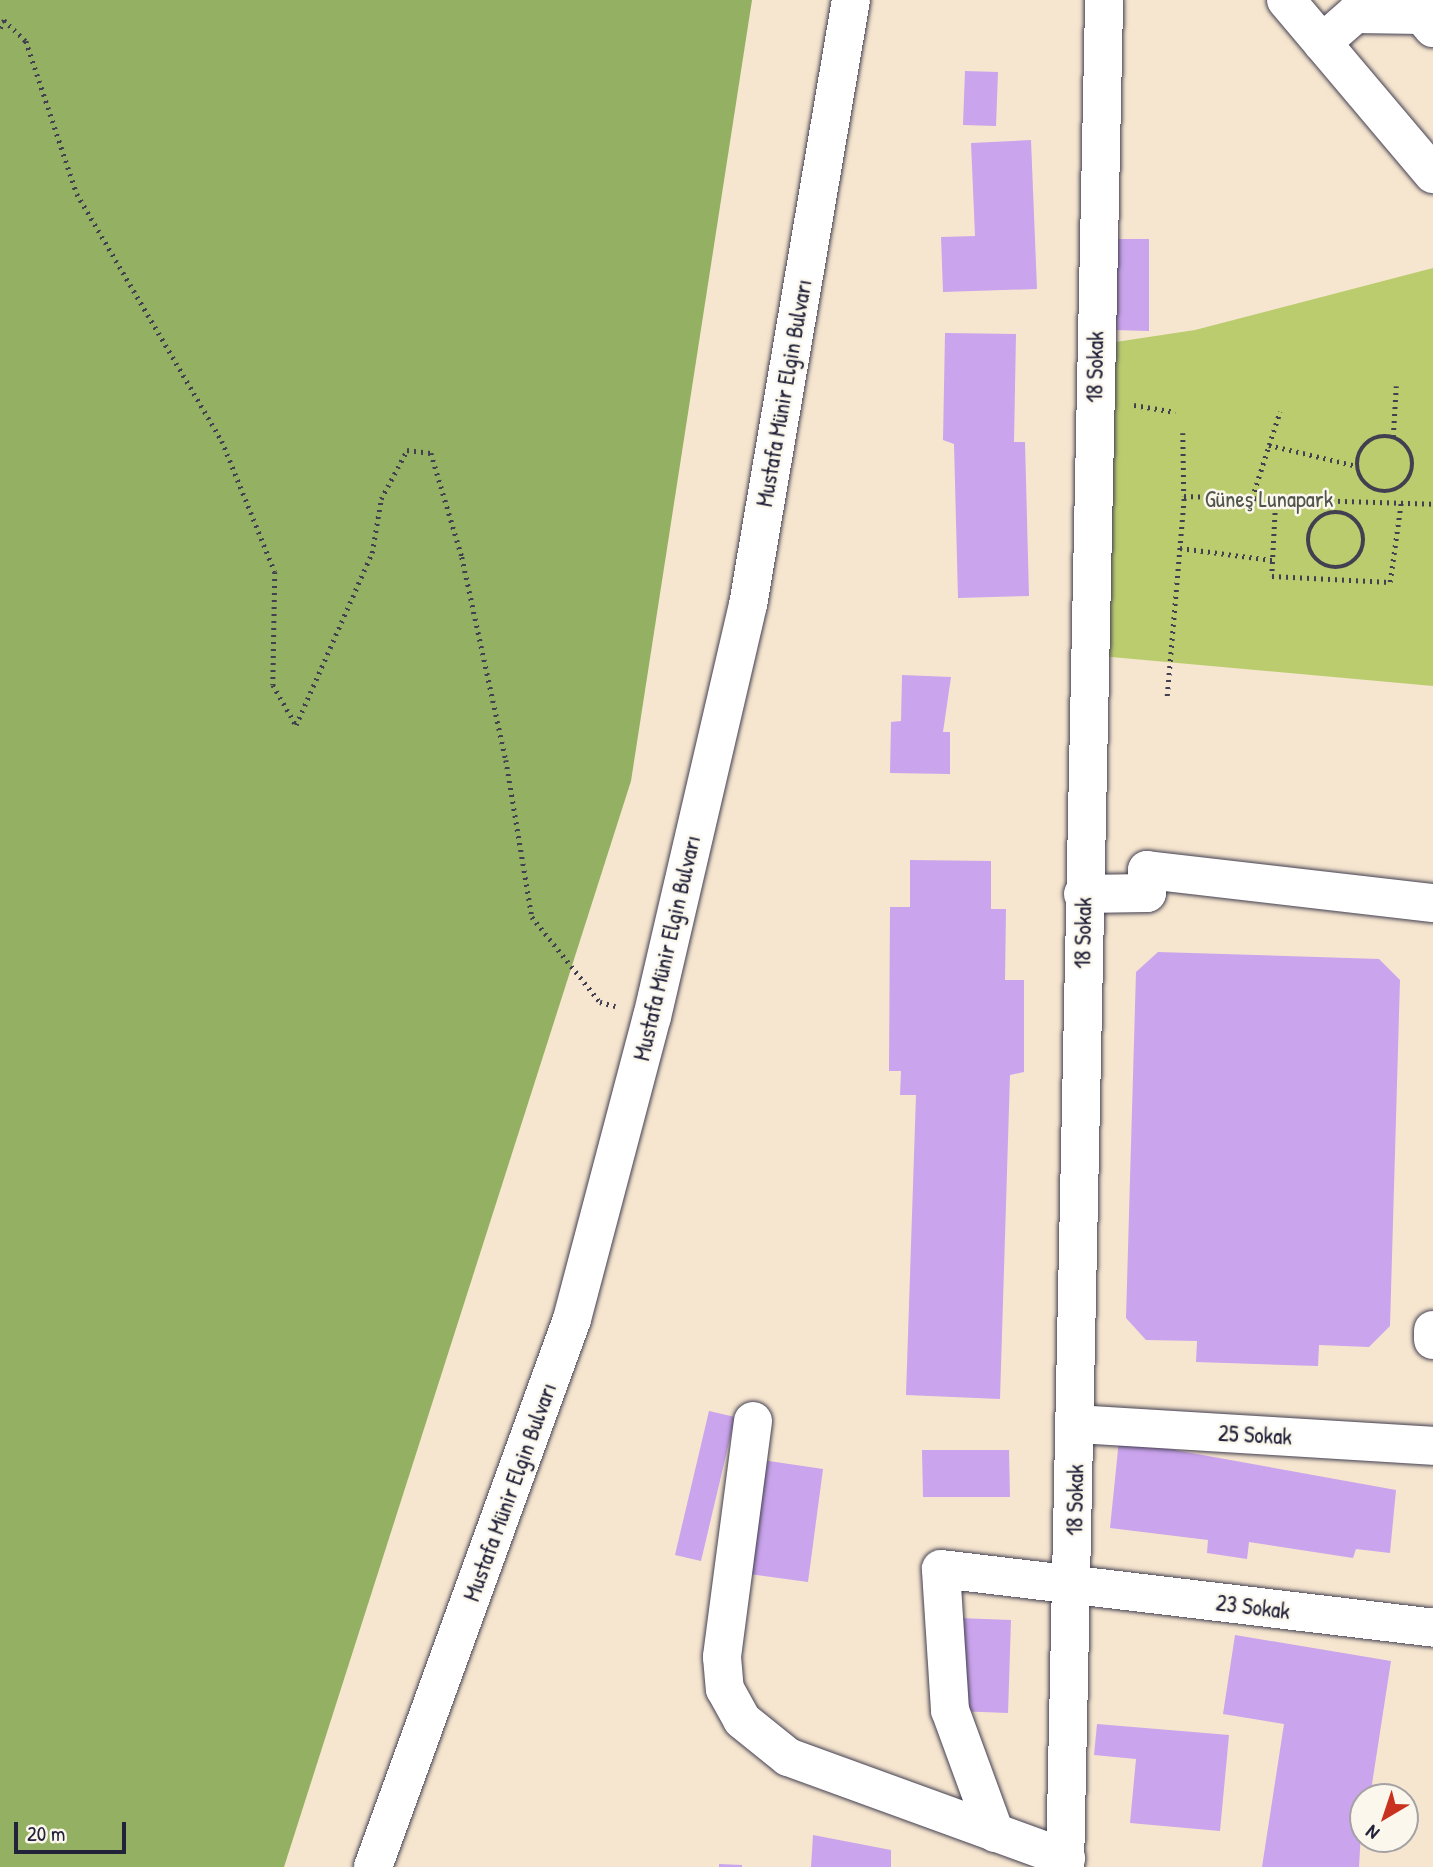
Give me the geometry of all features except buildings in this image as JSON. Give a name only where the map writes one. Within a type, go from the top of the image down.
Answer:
[{"type":"street","name":"Mustafa Münir Elgin Bulvarı","points":[[373,1867],[572,1319],[652,1017],[748,604],[851,0]]},
{"type":"street","name":"18 Sokak","points":[[1065,1863],[1077,1424],[1083,894],[1104,0]]},
{"type":"street","points":[[1286,0],[1433,174]]},
{"type":"street","points":[[1322,43],[1354,14],[1422,15],[1433,28]]},
{"type":"street","points":[[1083,894],[1147,893],[1147,870],[1433,902]]},
{"type":"street","points":[[1433,1330],[1433,1340]]},
{"type":"street","points":[[753,1421],[725,1594],[725,1689],[742,1720],[788,1757],[995,1833],[1065,1863]]},
{"type":"street","name":"25 Sokak","points":[[1077,1424],[1433,1446]]},
{"type":"street","name":"23 Sokak","points":[[995,1833],[950,1710],[941,1569],[1433,1628]]},
{"type":"path","points":[[0,28],[4,20],[26,41],[77,194],[222,441],[275,572],[273,685],[296,725],[373,553],[381,499],[407,450],[431,453],[462,557],[506,760],[532,916],[600,1002],[652,1017]]},
{"type":"path","points":[[1392,437],[1396,386]]},
{"type":"path","points":[[1252,498],[1280,411]]},
{"type":"path","points":[[1167,696],[1184,496],[1183,433]]},
{"type":"path","points":[[1392,437],[1408,448],[1414,467],[1398,490],[1379,492],[1364,483],[1357,466],[1367,442],[1392,437]]},
{"type":"path","points":[[1269,445],[1357,466]]},
{"type":"path","points":[[1379,492],[1379,502]]},
{"type":"path","points":[[1184,496],[1433,504]]},
{"type":"path","points":[[1276,499],[1272,576],[1390,582],[1401,503]]},
{"type":"path","points":[[1333,501],[1334,512]]},
{"type":"path","points":[[1334,512],[1352,517],[1364,542],[1356,560],[1334,568],[1314,558],[1308,542],[1312,525],[1334,512]]},
{"type":"path","points":[[1180,548],[1273,560]]},
{"type":"path","points":[[1334,568],[1334,579]]},
{"type":"green space","points":[[0,0],[752,0],[631,781],[284,1867],[0,1867]]},
{"type":"green space","name":"Güneş Lunapark","points":[[1433,268],[1433,686],[1100,656],[1109,343],[1195,330]]}]
